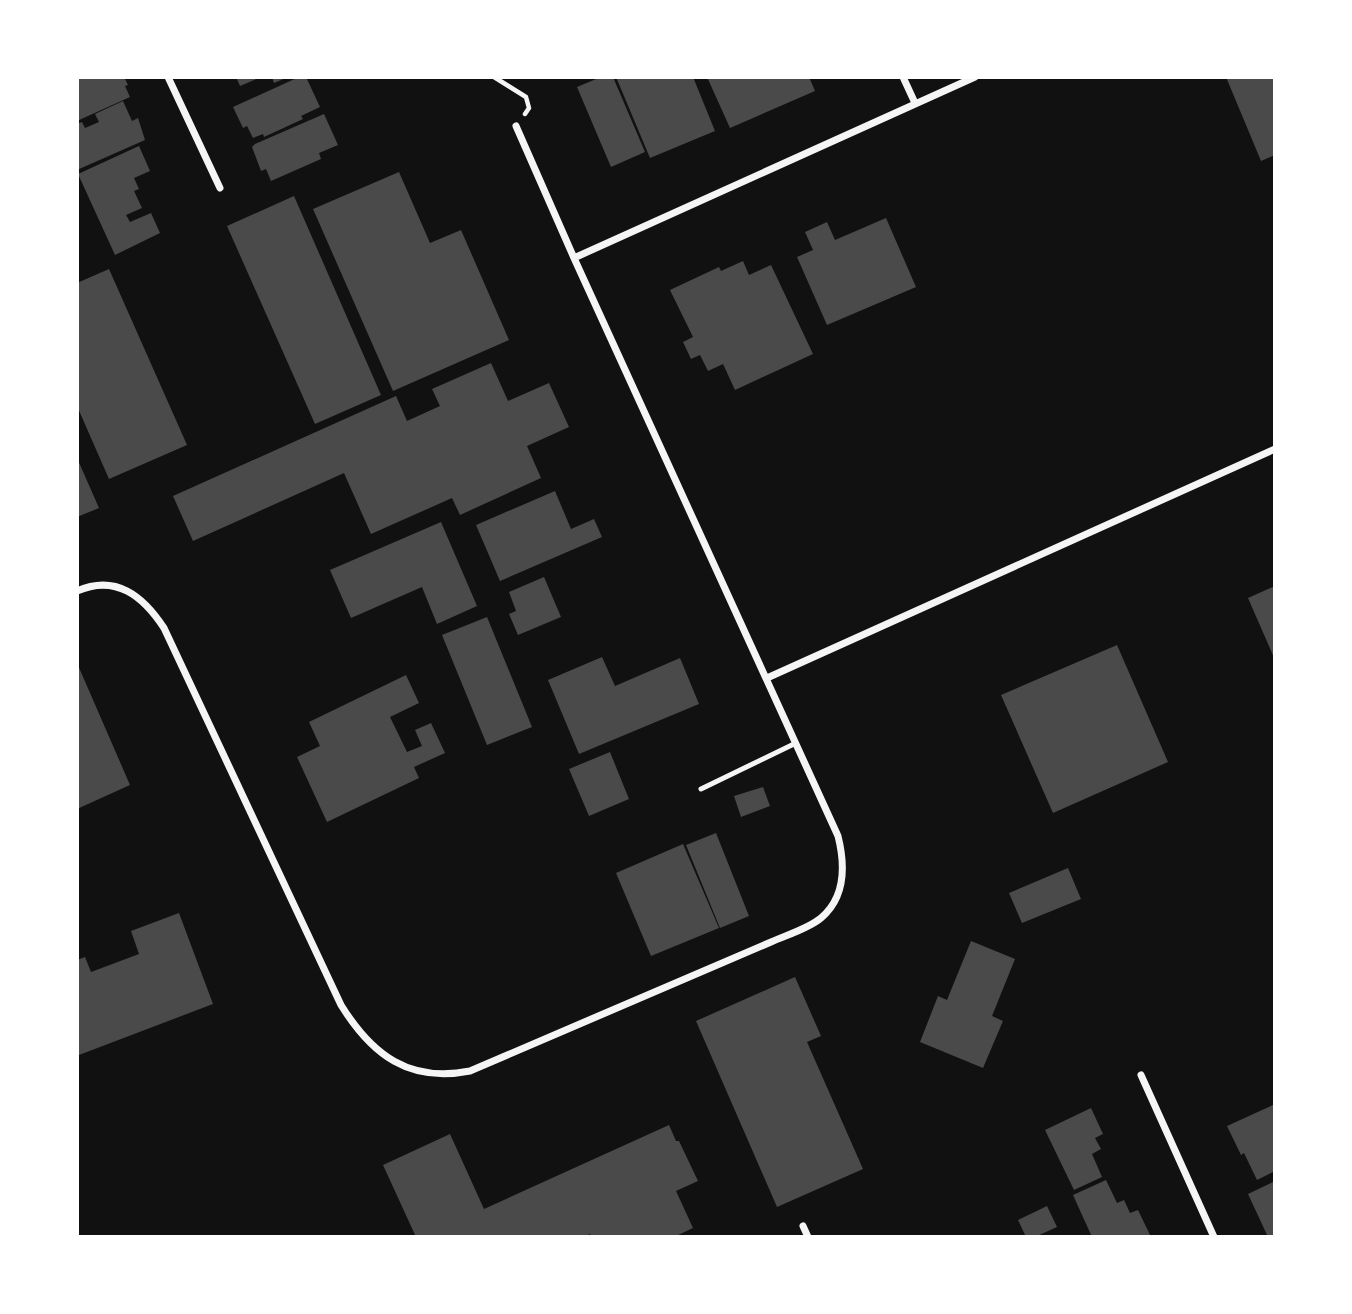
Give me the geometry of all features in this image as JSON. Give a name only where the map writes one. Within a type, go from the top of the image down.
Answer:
[{"type":"street","points":[[169,77],[220,188]]},
{"type":"street","points":[[903,77],[915,103]]},
{"type":"street","points":[[574,258],[975,77]]},
{"type":"street","points":[[77,592],[92,585],[115,586],[133,594],[150,607],[164,628],[341,1005],[355,1027],[372,1046],[415,1072],[446,1076],[470,1071],[820,919],[840,889],[844,871],[838,836],[516,127]]},
{"type":"street","points":[[767,678],[1275,449]]},
{"type":"street","points":[[1141,1076],[1214,1237]]},
{"type":"street","points":[[803,1226],[808,1237]]},
{"type":"lane","points":[[701,789],[796,742]]},
{"type":"path","points":[[494,77],[526,97],[529,108],[516,127]]},
{"type":"building","points":[[77,77],[124,77],[130,97],[77,121]]},
{"type":"building","points":[[236,77],[261,77],[240,86]]},
{"type":"building","points":[[272,77],[288,77],[274,83]]},
{"type":"building","points":[[299,77],[306,77],[320,107],[301,116],[303,119],[264,137],[263,134],[253,138],[247,126],[243,128],[233,107]]},
{"type":"building","points":[[601,77],[613,77],[645,152],[611,167],[577,87]]},
{"type":"building","points":[[616,77],[693,77],[715,131],[650,158]]},
{"type":"building","points":[[707,77],[809,77],[815,91],[730,128]]},
{"type":"building","points":[[1226,77],[1275,77],[1275,155],[1261,161]]},
{"type":"building","points":[[123,101],[132,121],[138,118],[145,140],[77,170],[77,124],[82,122],[85,128],[99,122],[95,114]]},
{"type":"building","points":[[324,114],[338,145],[319,153],[321,159],[271,181],[266,169],[261,171],[252,147]]},
{"type":"building","points":[[139,146],[150,171],[134,178],[139,189],[134,191],[142,208],[126,215],[130,222],[151,213],[160,233],[115,255],[78,174]]},
{"type":"building","points":[[399,172],[430,243],[461,230],[509,340],[393,391],[313,209]]},
{"type":"building","points":[[294,196],[381,395],[315,424],[227,226]]},
{"type":"building","points":[[886,218],[916,287],[827,325],[797,257],[813,250],[805,232],[827,222],[835,240]]},
{"type":"building","points":[[743,261],[749,275],[771,265],[813,354],[735,390],[723,364],[708,371],[700,355],[691,359],[683,342],[693,337],[670,290],[719,267],[721,271]]},
{"type":"building","points":[[109,269],[187,445],[109,479],[77,406],[77,283]]},
{"type":"building","points":[[491,363],[508,401],[549,383],[569,427],[527,446],[541,478],[460,515],[452,498],[371,534],[344,473],[193,541],[173,496],[396,396],[407,421],[440,406],[432,389]]},
{"type":"building","points":[[77,458],[99,508],[77,517]]},
{"type":"building","points":[[555,491],[571,529],[594,519],[602,537],[500,581],[476,525]]},
{"type":"building","points":[[441,522],[477,606],[437,624],[422,587],[351,618],[330,570]]},
{"type":"building","points":[[544,577],[561,617],[518,635],[509,614],[516,611],[509,592]]},
{"type":"building","points":[[1275,586],[1275,660],[1248,598]]},
{"type":"building","points":[[487,617],[532,727],[487,745],[442,635]]},
{"type":"building","points":[[1117,645],[1168,762],[1053,813],[1001,695]]},
{"type":"building","points":[[602,657],[615,686],[680,658],[699,704],[579,754],[548,680]]},
{"type":"building","points":[[77,663],[130,785],[77,809]]},
{"type":"building","points":[[406,675],[419,703],[390,717],[407,752],[422,746],[415,730],[431,723],[445,753],[414,767],[419,778],[327,822],[297,757],[320,746],[309,722]]},
{"type":"building","points":[[610,752],[629,799],[589,816],[569,769]]},
{"type":"building","points":[[763,787],[770,806],[741,817],[734,796]]},
{"type":"building","points":[[716,833],[749,916],[720,928],[686,845]]},
{"type":"building","points":[[683,844],[719,928],[651,956],[616,873]]},
{"type":"building","points":[[1068,868],[1081,899],[1022,923],[1009,893]]},
{"type":"building","points":[[179,913],[213,1004],[79,1055],[77,960],[85,957],[91,972],[139,954],[131,931]]},
{"type":"building","points":[[971,941],[1015,959],[992,1016],[1003,1021],[983,1068],[920,1042],[938,996],[947,1000]]},
{"type":"building","points":[[795,977],[821,1036],[807,1042],[863,1169],[777,1207],[696,1021]]},
{"type":"building","points":[[1275,1104],[1275,1171],[1257,1180],[1227,1126]]},
{"type":"building","points":[[1091,1108],[1103,1134],[1095,1138],[1101,1149],[1092,1154],[1102,1177],[1074,1190],[1045,1130]]},
{"type":"building","points":[[669,1125],[698,1181],[676,1191],[693,1228],[674,1237],[591,1237],[590,1234],[584,1237],[416,1237],[383,1165],[450,1134],[484,1209]]},
{"type":"building","points":[[1106,1180],[1117,1203],[1124,1200],[1130,1213],[1138,1210],[1151,1237],[1092,1237],[1073,1195]]},
{"type":"building","points":[[1275,1181],[1275,1237],[1268,1237],[1248,1194]]},
{"type":"building","points":[[1047,1206],[1057,1227],[1035,1237],[1026,1237],[1018,1220]]}]
